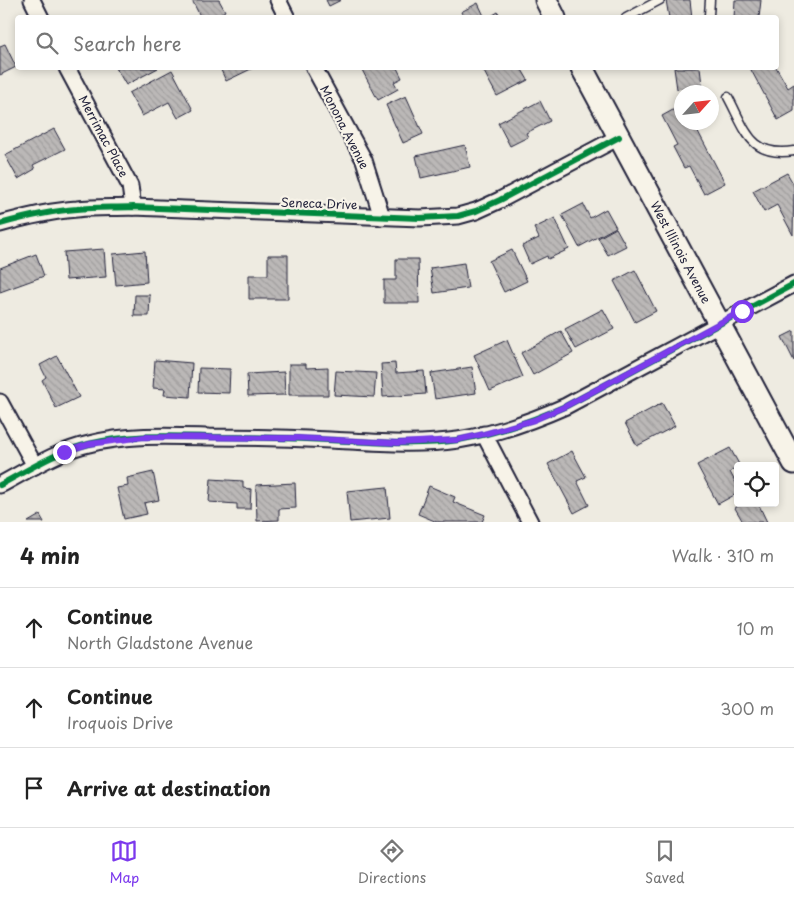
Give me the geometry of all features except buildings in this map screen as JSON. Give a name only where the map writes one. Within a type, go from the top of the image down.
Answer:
[{"type":"main road","points":[[546,0],[554,15]]},
{"type":"main road","name":"West Illinois Avenue","points":[[583,70],[794,463]]},
{"type":"street","points":[[32,0],[40,15]]},
{"type":"street","points":[[278,0],[286,15]]},
{"type":"street","name":"Merrimac Place","points":[[69,70],[130,186],[133,207]]},
{"type":"street","name":"Monona Avenue","points":[[315,70],[364,160],[382,217]]},
{"type":"street","name":"Seneca Drive","points":[[0,224],[79,208],[133,207],[382,217],[441,218],[458,216],[476,211],[500,200],[619,137]]},
{"type":"street","points":[[0,485],[64,452],[89,444],[144,437],[298,438],[398,443],[457,440],[484,434],[534,420],[566,406],[794,284]]},
{"type":"street","points":[[0,402],[35,466]]},
{"type":"street","points":[[484,434],[530,522]]},
{"type":"lane","points":[[632,15],[660,0]]},
{"type":"lane","points":[[709,15],[710,0]]},
{"type":"lane","points":[[728,98],[751,140],[761,149],[780,153],[794,151]]},
{"type":"cycle path","points":[[0,224],[67,210],[133,207],[420,218],[458,216],[476,211],[500,200],[619,137]]},
{"type":"cycle path","points":[[0,485],[43,462],[77,447],[134,437],[255,437],[410,443],[458,440],[500,431],[566,406],[794,284]]},
{"type":"route","points":[[64,452],[89,444],[116,440],[176,436],[298,438],[398,443],[457,440],[534,420],[566,406],[742,311]]}]
